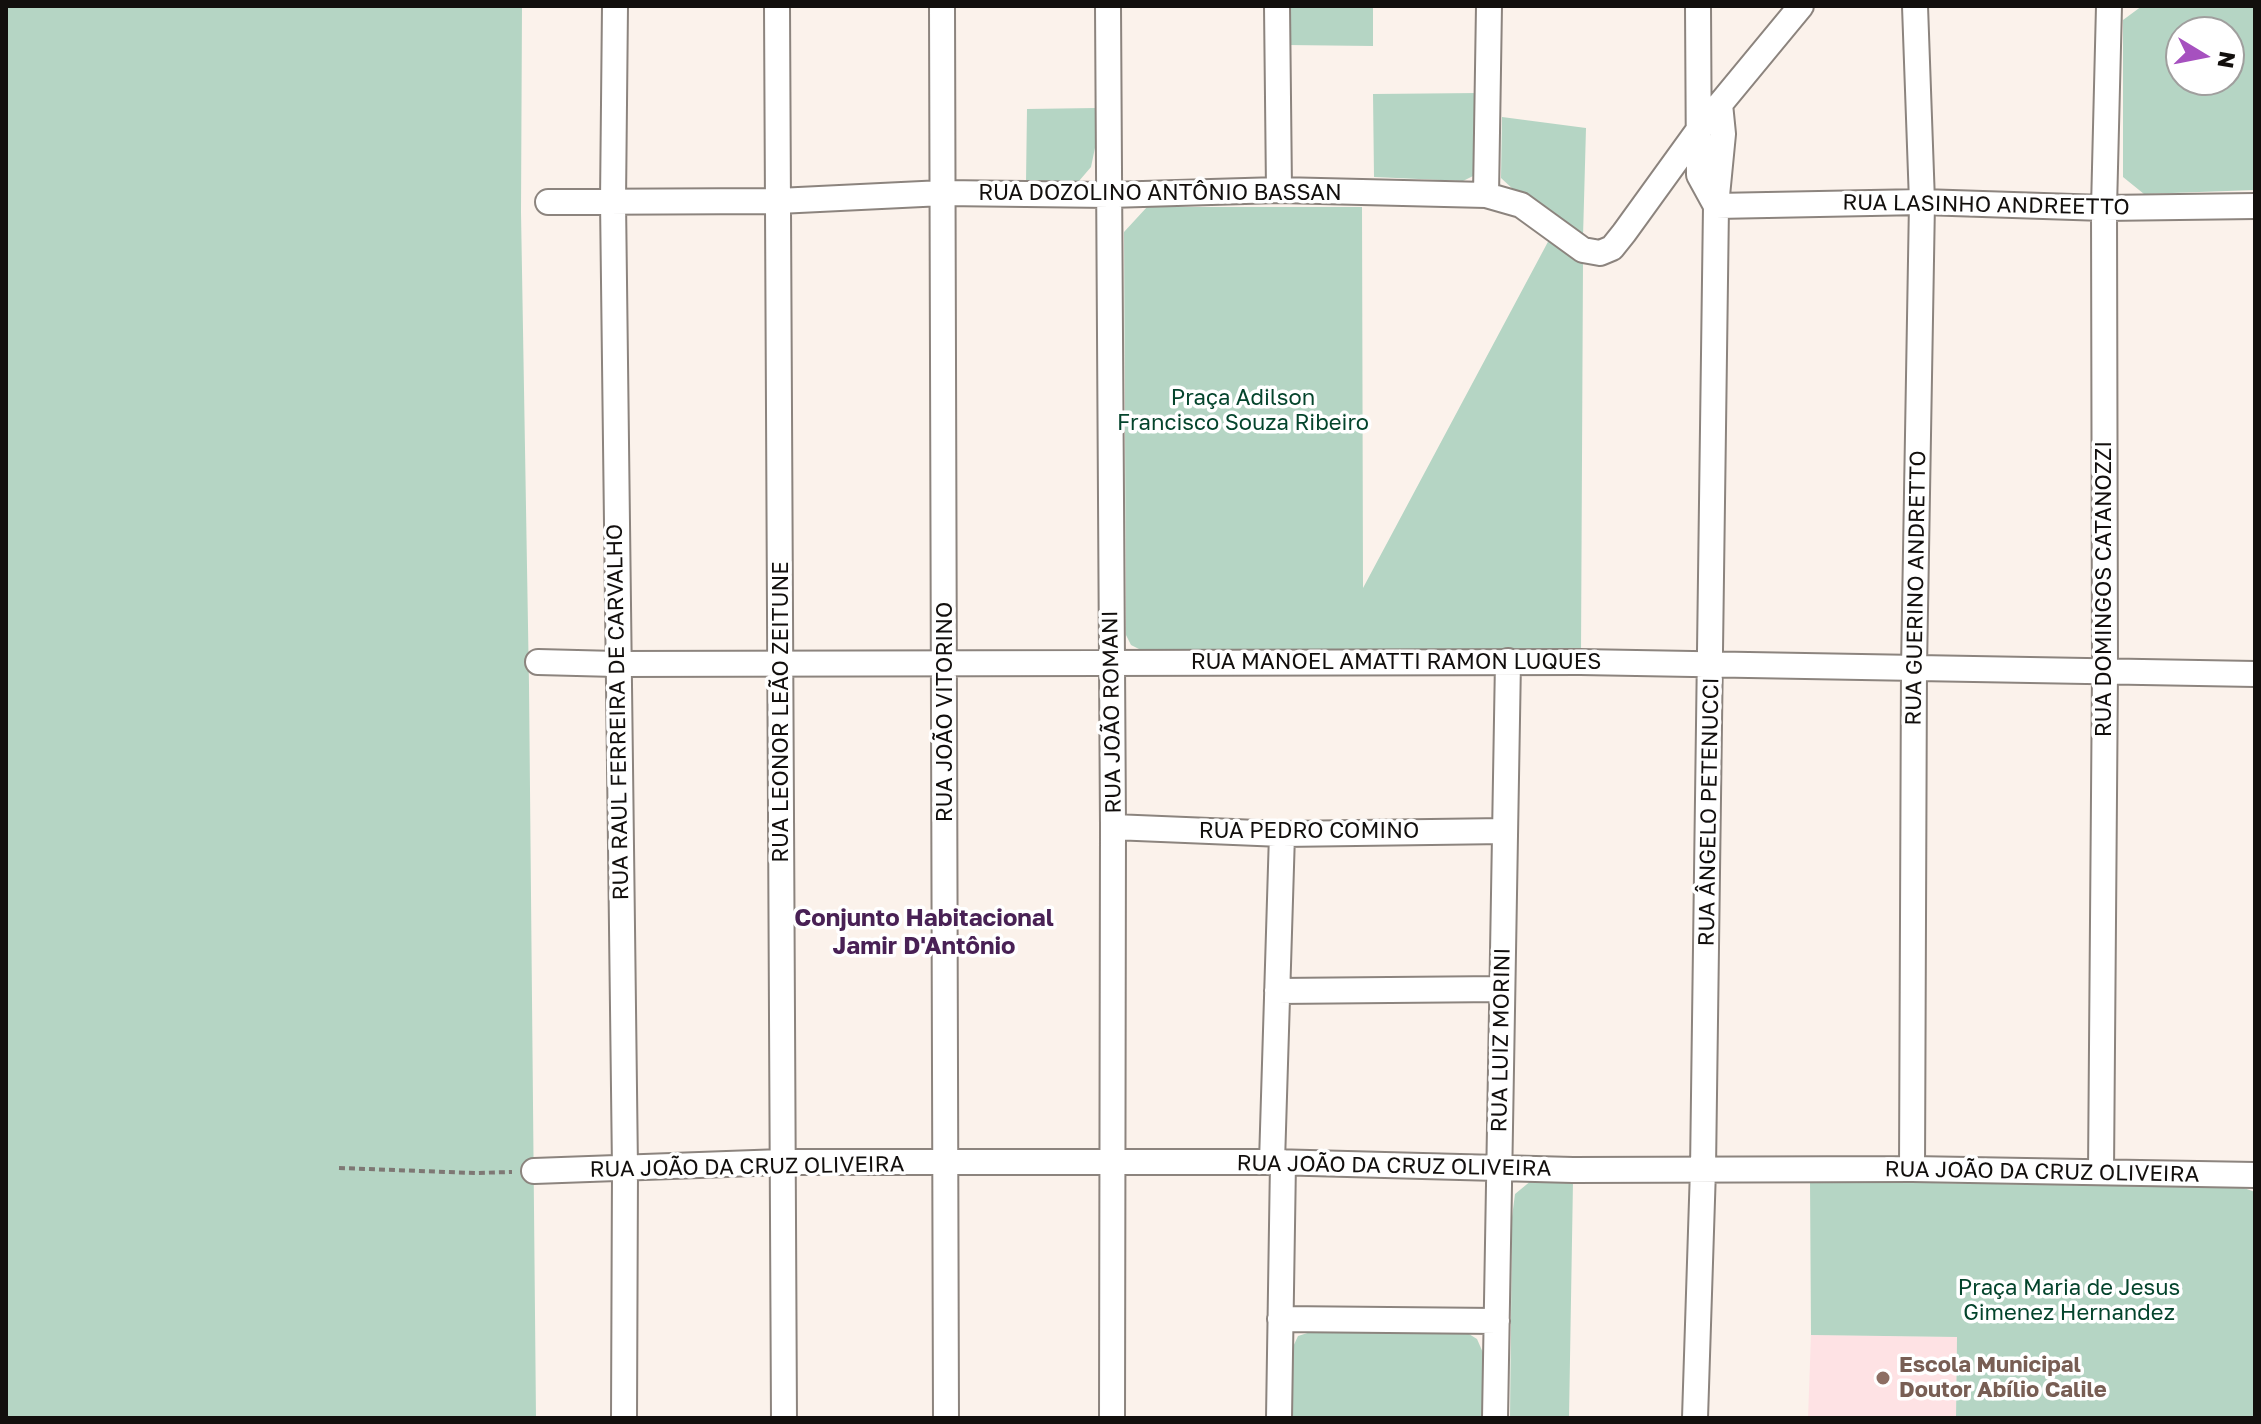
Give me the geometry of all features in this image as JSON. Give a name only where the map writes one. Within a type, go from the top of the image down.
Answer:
[{"type":"street","name":"RUA RAUL FERREIRA DE CARVALHO","points":[[615,6],[613,201],[616,664],[625,1169],[624,1418]]},
{"type":"street","name":"RUA LEONOR LEÃO ZEITUNE","points":[[777,6],[784,1418]]},
{"type":"street","name":"RUA JOÃO VITORINO","points":[[942,6],[946,1418]]},
{"type":"street","name":"RUA JOÃO ROMANI","points":[[1108,6],[1113,827],[1112,1418]]},
{"type":"street","points":[[1277,6],[1279,190]]},
{"type":"street","points":[[1486,195],[1489,6]]},
{"type":"street","name":"RUA ÂNGELO PETENUCCI","points":[[1698,6],[1699,175],[1716,206]]},
{"type":"street","name":"RUA DOZOLINO ANTÔNIO BASSAN","points":[[548,202],[778,201],[943,193],[1109,195],[1279,190],[1486,195],[1521,205],[1583,250],[1600,253],[1612,248],[1697,132],[1801,6]]},
{"type":"street","name":"RUA GUERINO ANDRETTO","points":[[1912,1169],[1914,668],[1922,202],[1915,6]]},
{"type":"street","name":"RUA DOMINGOS CATANOZZI","points":[[2101,1172],[2105,670],[2104,208],[2109,6]]},
{"type":"street","name":"RUA ÂNGELO PETENUCCI","points":[[1695,1418],[1703,1169],[1716,206],[1723,134],[1720,104]]},
{"type":"street","name":"RUA LASINHO ANDREETTO","points":[[1716,206],[1922,202],[2104,208],[2255,206]]},
{"type":"street","name":"RUA MANOEL AMATTI RAMON LUQUES","points":[[538,662],[1508,661],[2255,674]]},
{"type":"street","name":"RUA LUIZ MORINI","points":[[1495,1418],[1508,661]]},
{"type":"street","name":"RUA PEDRO COMINO","points":[[1113,827],[1282,834],[1505,831]]},
{"type":"street","points":[[1279,1418],[1277,991],[1282,834]]},
{"type":"street","points":[[1277,991],[1502,989]]},
{"type":"street","name":"RUA JOÃO DA CRUZ OLIVEIRA","points":[[534,1171],[782,1162],[1278,1162],[1499,1168],[1912,1169],[2255,1175]]},
{"type":"street","points":[[1280,1319],[1497,1321]]},
{"type":"path","points":[[339,1168],[475,1173],[534,1171]]},
{"type":"shaded area","name":"Escola Municipal Doutor Abílio Calile","points":[[1811,1335],[1957,1337],[1956,1418],[1808,1418]]},
{"type":"green space","points":[[6,6],[522,6],[521,212],[536,1418],[6,1418]]},
{"type":"green space","points":[[1286,6],[1373,6],[1373,46],[1287,45]]},
{"type":"green space","points":[[2142,6],[2255,6],[2255,190],[2144,194],[2123,177],[2123,20]]},
{"type":"green space","points":[[1479,93],[1478,166],[1473,176],[1463,181],[1374,177],[1373,94]]},
{"type":"green space","points":[[1096,108],[1096,143],[1091,167],[1079,181],[1026,182],[1027,109]]},
{"type":"green space","points":[[1502,117],[1586,128],[1583,237],[1501,178]]},
{"type":"green space","name":"Praça Adilson Francisco Souza Ribeiro","points":[[1147,207],[1362,207],[1363,588],[1550,238],[1583,262],[1581,653],[1141,650],[1131,645],[1126,635],[1124,232]]},
{"type":"green space","points":[[1532,1180],[1573,1181],[1569,1418],[1510,1418],[1512,1217],[1515,1194]]},
{"type":"green space","name":"Praça Maria de Jesus Gimenez Hernandez","points":[[1810,1181],[2244,1188],[2255,1192],[2255,1418],[1956,1418],[1957,1337],[1811,1335]]},
{"type":"green space","points":[[1320,1329],[1464,1331],[1477,1339],[1484,1355],[1484,1418],[1290,1418],[1292,1349],[1298,1336]]},
{"type":"place","name":"Escola Municipal Doutor Abílio Calile","points":[[1883,1378]]},
{"type":"district","name":"Conjunto Habitacional Jamir D'Antônio","points":[[924,932]]}]
